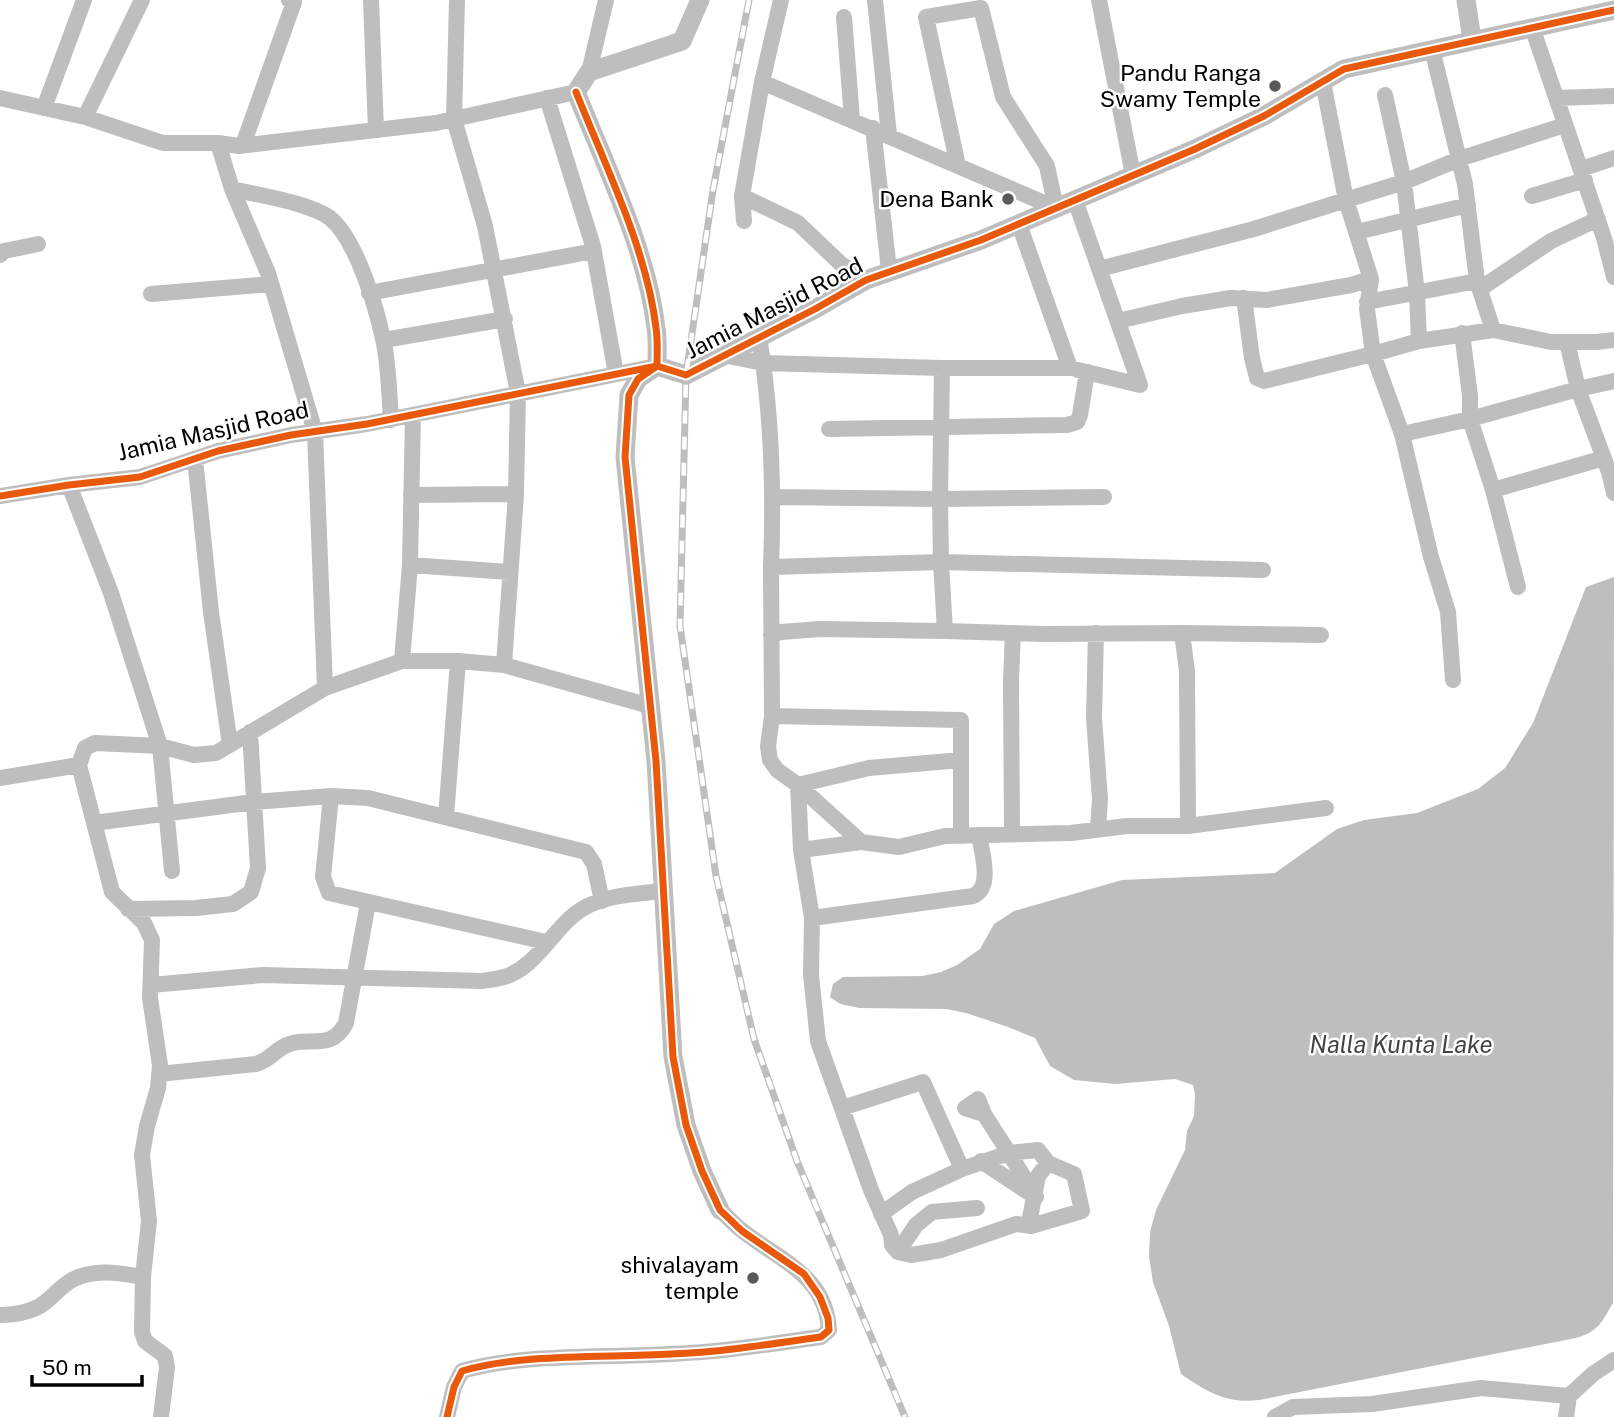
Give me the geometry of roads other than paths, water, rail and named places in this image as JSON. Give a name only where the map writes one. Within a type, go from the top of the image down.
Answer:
[{"type":"street","points":[[44,108],[84,0]]},
{"type":"street","points":[[85,117],[142,0]]},
{"type":"street","points":[[243,145],[294,2],[289,0]]},
{"type":"street","points":[[371,0],[376,130]]},
{"type":"street","points":[[457,0],[454,119],[485,226],[518,393],[516,494],[504,665]]},
{"type":"street","points":[[0,98],[85,117],[163,143],[243,145],[454,119],[576,92],[589,72],[606,0]]},
{"type":"street","points":[[589,72],[682,41],[700,0]]},
{"type":"street","points":[[744,221],[742,196],[762,82],[781,0]]},
{"type":"street","points":[[876,0],[888,135]]},
{"type":"street","points":[[1099,0],[1133,176]]},
{"type":"street","points":[[1466,0],[1472,40]]},
{"type":"street","points":[[958,166],[926,17],[981,8],[1003,97],[1047,166],[1056,208]]},
{"type":"street","name":"Jamia Masjid Road","points":[[0,496],[141,477],[195,459],[291,435],[391,420],[657,366],[686,375],[866,280],[981,240],[1133,176],[1264,116],[1344,69],[1614,10]]},
{"type":"street","points":[[844,17],[852,119]]},
{"type":"street","points":[[1532,27],[1598,219],[1614,277]]},
{"type":"street","points":[[1432,49],[1460,159],[1478,285],[1493,330]]},
{"type":"street","points":[[762,82],[1056,208]]},
{"type":"street","points":[[1323,82],[1346,200],[1371,279],[1367,302],[1373,354],[1402,434],[1431,557],[1448,612],[1453,680]]},
{"type":"street","points":[[447,1417],[454,1387],[462,1371],[483,1365],[566,1358],[673,1354],[821,1337],[829,1330],[828,1318],[820,1297],[804,1274],[742,1231],[720,1210],[702,1171],[686,1125],[673,1057],[656,761],[625,457],[629,395],[638,379],[657,366],[656,328],[645,272],[617,193],[576,92]]},
{"type":"street","points":[[1385,95],[1404,182],[1417,293],[1419,341]]},
{"type":"street","points":[[1558,98],[1614,96]]},
{"type":"street","points":[[547,98],[594,251],[616,374]]},
{"type":"street","points":[[1099,269],[1254,229],[1404,182],[1460,159],[1565,125]]},
{"type":"street","points":[[873,128],[890,270]]},
{"type":"street","points":[[218,143],[232,189],[271,284],[315,432],[324,688]]},
{"type":"street","points":[[1532,196],[1583,175],[1614,158]]},
{"type":"street","points":[[232,189],[300,205],[329,217],[349,240],[384,340],[391,420]]},
{"type":"street","points":[[742,196],[798,223],[841,264],[866,280]]},
{"type":"street","points":[[723,355],[763,363],[1070,368],[1140,385],[1075,200]]},
{"type":"street","points":[[1357,232],[1468,205]]},
{"type":"street","points":[[1367,302],[1478,285],[1550,241],[1598,219]]},
{"type":"street","points":[[1019,224],[1070,368]]},
{"type":"street","points":[[0,255],[4,251],[38,244]]},
{"type":"street","points":[[369,293],[594,251]]},
{"type":"street","points":[[1118,321],[1182,306],[1244,298],[1267,300],[1371,279]]},
{"type":"street","points":[[151,294],[271,284]]},
{"type":"street","points":[[1244,298],[1252,358],[1257,378],[1264,381],[1419,341],[1462,333],[1493,330],[1551,342],[1614,340]]},
{"type":"street","points":[[384,340],[505,319]]},
{"type":"street","points":[[1462,333],[1470,396],[1470,419],[1493,490],[1518,587]]},
{"type":"street","points":[[759,337],[769,401],[773,497],[772,716],[768,746],[770,760],[777,770],[798,785],[861,842]]},
{"type":"street","points":[[1567,342],[1578,389],[1609,467],[1614,493]]},
{"type":"street","points":[[942,368],[940,562],[945,631]]},
{"type":"street","points":[[829,429],[1067,425],[1077,422],[1087,372]]},
{"type":"street","points":[[1402,434],[1614,381]]},
{"type":"street","points":[[402,661],[410,565],[413,415]]},
{"type":"street","points":[[195,459],[211,612],[230,745]]},
{"type":"street","points":[[1493,490],[1609,467]]},
{"type":"street","points":[[69,485],[111,593],[160,746],[172,871]]},
{"type":"street","points":[[411,495],[516,494]]},
{"type":"street","points":[[773,497],[1104,497]]},
{"type":"street","points":[[771,567],[940,562],[1263,570]]},
{"type":"street","points":[[410,565],[509,572]]},
{"type":"street","points":[[771,635],[820,629],[1321,635]]},
{"type":"street","points":[[1182,632],[1187,671],[1188,826]]},
{"type":"street","points":[[1012,834],[1013,633]]},
{"type":"street","points":[[1096,633],[1094,718],[1100,799],[1098,829]]},
{"type":"street","points":[[161,1417],[165,1356],[145,1342],[142,1332],[143,1276],[148,1227],[142,1154],[158,1088],[160,1065],[153,1023],[152,940],[144,923],[112,891],[79,765],[85,748],[95,743],[160,746],[194,755],[216,753],[324,688],[402,661],[458,661],[504,665],[650,706]]},
{"type":"street","points":[[446,817],[458,661]]},
{"type":"street","points":[[772,716],[961,720],[961,835]]},
{"type":"street","points":[[128,909],[196,908],[233,904],[251,892],[258,868],[250,732]]},
{"type":"street","points":[[798,785],[869,768],[961,760]]},
{"type":"street","points":[[0,778],[79,765]]},
{"type":"street","points":[[798,785],[801,850],[812,918],[811,975],[818,1041],[881,1214],[891,1235],[892,1245],[898,1252],[911,1255],[942,1250],[1016,1224],[1031,1226],[1082,1211],[1074,1174],[1048,1163],[1038,1150],[1009,1153],[981,1161],[912,1192],[881,1214]]},
{"type":"street","points":[[331,796],[323,877],[328,893],[546,943]]},
{"type":"street","points":[[94,823],[254,802],[331,796],[368,798],[586,852],[594,863],[602,901]]},
{"type":"street","points":[[801,850],[861,842],[899,847],[961,835],[1071,833],[1098,829],[1188,826],[1326,808]]},
{"type":"street","points":[[812,918],[980,893],[985,877],[979,835]]},
{"type":"street","points":[[151,985],[263,975],[482,981],[505,977],[525,966],[582,909],[602,901],[662,891]]},
{"type":"street","points":[[159,1074],[256,1064],[269,1060],[284,1046],[300,1041],[330,1040],[340,1034],[346,1023],[368,903]]},
{"type":"street","points":[[842,1108],[923,1082],[962,1169]]},
{"type":"street","points":[[984,1114],[1036,1197]]},
{"type":"street","points":[[981,1161],[1036,1197]]},
{"type":"street","points":[[1031,1226],[1038,1176],[1048,1163]]},
{"type":"street","points":[[898,1252],[916,1225],[932,1212],[977,1208]]},
{"type":"street","points":[[0,1315],[17,1314],[39,1307],[74,1279],[112,1272],[143,1276]]},
{"type":"street","points":[[1566,1417],[1569,1396],[1593,1374],[1614,1360]]},
{"type":"street","points":[[1275,1417],[1293,1407],[1373,1404],[1481,1388],[1569,1396]]},
{"type":"water","name":"Nalla Kunta Lake","points":[[1614,577],[1613,1303],[1599,1325],[1576,1338],[1259,1400],[1237,1400],[1209,1391],[1181,1374],[1169,1326],[1153,1282],[1149,1256],[1150,1232],[1156,1210],[1185,1150],[1187,1131],[1194,1116],[1193,1085],[1175,1079],[1115,1084],[1074,1080],[1050,1066],[1035,1038],[1008,1027],[946,1009],[859,1008],[840,1004],[830,997],[833,984],[843,977],[922,976],[941,972],[980,949],[994,924],[1014,911],[1122,880],[1275,873],[1337,829],[1364,820],[1417,813],[1478,789],[1505,768],[1533,723],[1586,587]]},
{"type":"railway","points":[[749,0],[713,190],[686,375],[680,626],[716,876],[754,1039],[797,1161],[905,1417]]},
{"type":"place","name":"Pandu Ranga Swamy Temple","points":[[1275,86]]},
{"type":"place","name":"Dena Bank","points":[[1008,199]]},
{"type":"place","name":"shivalayam temple","points":[[753,1278]]}]
